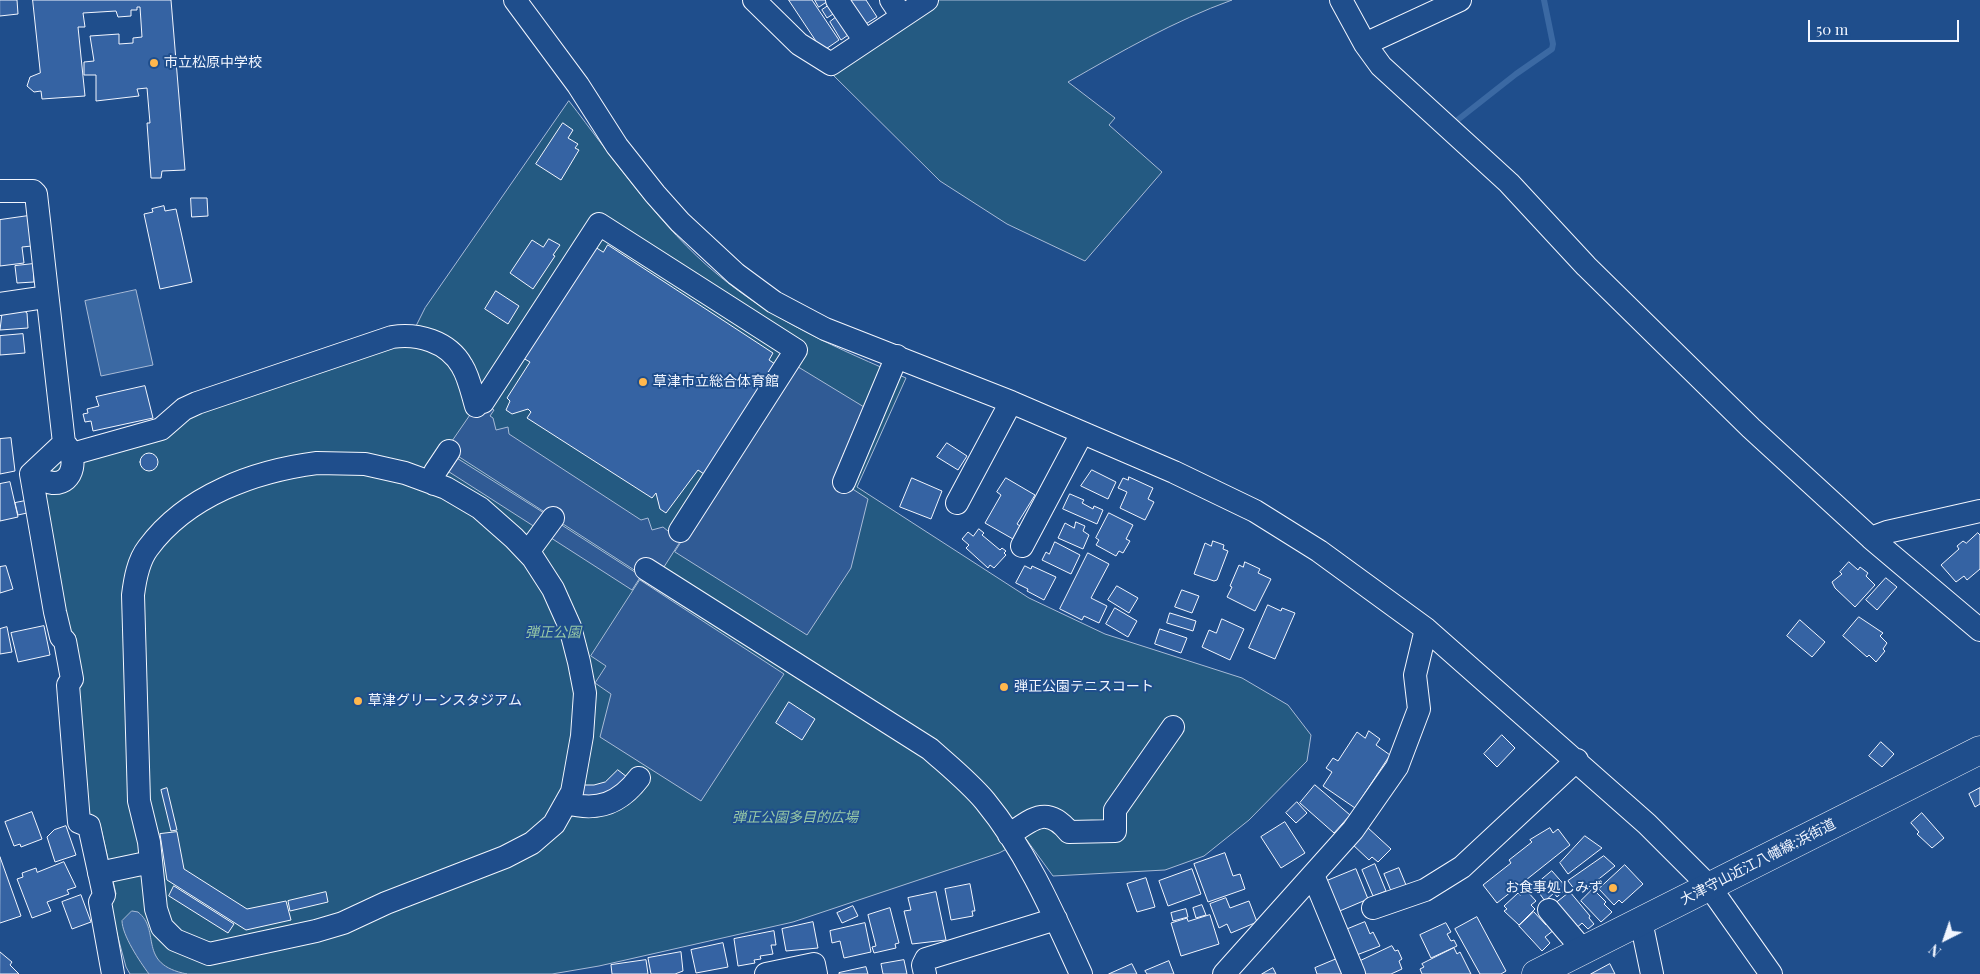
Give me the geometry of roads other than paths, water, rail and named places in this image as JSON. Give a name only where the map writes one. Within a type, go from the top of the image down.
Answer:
[{"type":"main road","name":"大津守山近江八幡線;浜街道","points":[[1536,974],[1980,750]]},
{"type":"street","points":[[515,0],[578,85],[617,146],[654,194],[707,248],[736,274],[774,302],[825,329],[1011,402],[1174,472],[1255,511],[1319,551],[1426,629],[1647,824],[1709,886],[1771,974]]},
{"type":"street","points":[[755,0],[799,44],[831,64],[865,41],[896,8],[927,0]]},
{"type":"street","points":[[837,0],[865,41]]},
{"type":"street","points":[[1341,0],[1364,44],[1381,66],[1509,183],[1586,266],[1751,428],[1871,538],[1980,630]]},
{"type":"street","points":[[1364,44],[1460,0]]},
{"type":"street","points":[[0,190],[32,191],[36,194],[46,297],[68,448]]},
{"type":"street","points":[[109,972],[100,902],[104,895],[89,826],[79,822],[68,685],[72,679],[65,641],[61,637],[55,612],[31,474],[68,448],[161,429],[184,409],[197,402],[392,337],[421,336],[451,353],[462,365],[480,404],[599,224],[796,350],[680,531]]},
{"type":"street","points":[[0,304],[46,297]]},
{"type":"street","points":[[844,482],[897,356]]},
{"type":"street","points":[[957,503],[1011,402]]},
{"type":"street","points":[[1022,546],[1082,433]]},
{"type":"street","points":[[434,484],[435,472],[449,451]]},
{"type":"street","points":[[317,463],[365,464],[405,473],[446,488],[480,508],[528,552],[553,589],[570,627],[586,694],[577,771],[567,803],[545,834],[505,857],[386,903],[343,923],[316,931],[209,954],[175,940],[162,927],[156,909],[149,842],[139,801],[133,595],[136,574],[147,548],[175,520],[206,498],[246,478],[282,467],[317,463]]},
{"type":"street","points":[[1871,538],[1887,532],[1980,511]]},
{"type":"street","points":[[528,552],[553,518]]},
{"type":"street","points":[[646,569],[930,749],[960,775],[985,801],[1012,839],[1056,919],[1081,974]]},
{"type":"street","points":[[1224,974],[1353,830],[1397,767],[1419,708],[1415,674],[1426,629]]},
{"type":"street","points":[[1012,839],[1032,818],[1040,816],[1058,820],[1069,832],[1115,831],[1115,810],[1173,727]]},
{"type":"street","points":[[1373,908],[1424,890],[1462,867],[1576,760]]},
{"type":"street","points":[[567,803],[575,806],[604,806],[622,796],[639,778]]},
{"type":"street","points":[[99,873],[151,862]]},
{"type":"street","points":[[1313,875],[1354,974]]},
{"type":"street","points":[[1549,910],[1583,950]]},
{"type":"street","points":[[924,974],[923,965],[926,959],[1056,919]]},
{"type":"street","points":[[1641,922],[1652,974]]},
{"type":"street","points":[[766,974],[814,964],[816,974]]},
{"type":"waterway","points":[[1453,120],[1455,122],[1516,74],[1552,49],[1553,44],[1544,0]]},
{"type":"place","name":"市立松原中学校","points":[[154,63]]},
{"type":"place","name":"草津市立総合体育館","points":[[643,382]]},
{"type":"place","name":"弾正公園テニスコート","points":[[1004,687]]},
{"type":"place","name":"草津グリーンスタジアム","points":[[358,701]]},
{"type":"place","name":"お食事処しみず","points":[[1613,888]]},
{"type":"park label","name":"弾正公園","points":[[553,633]]},
{"type":"park label","name":"弾正公園多目的広場","points":[[795,818]]}]
